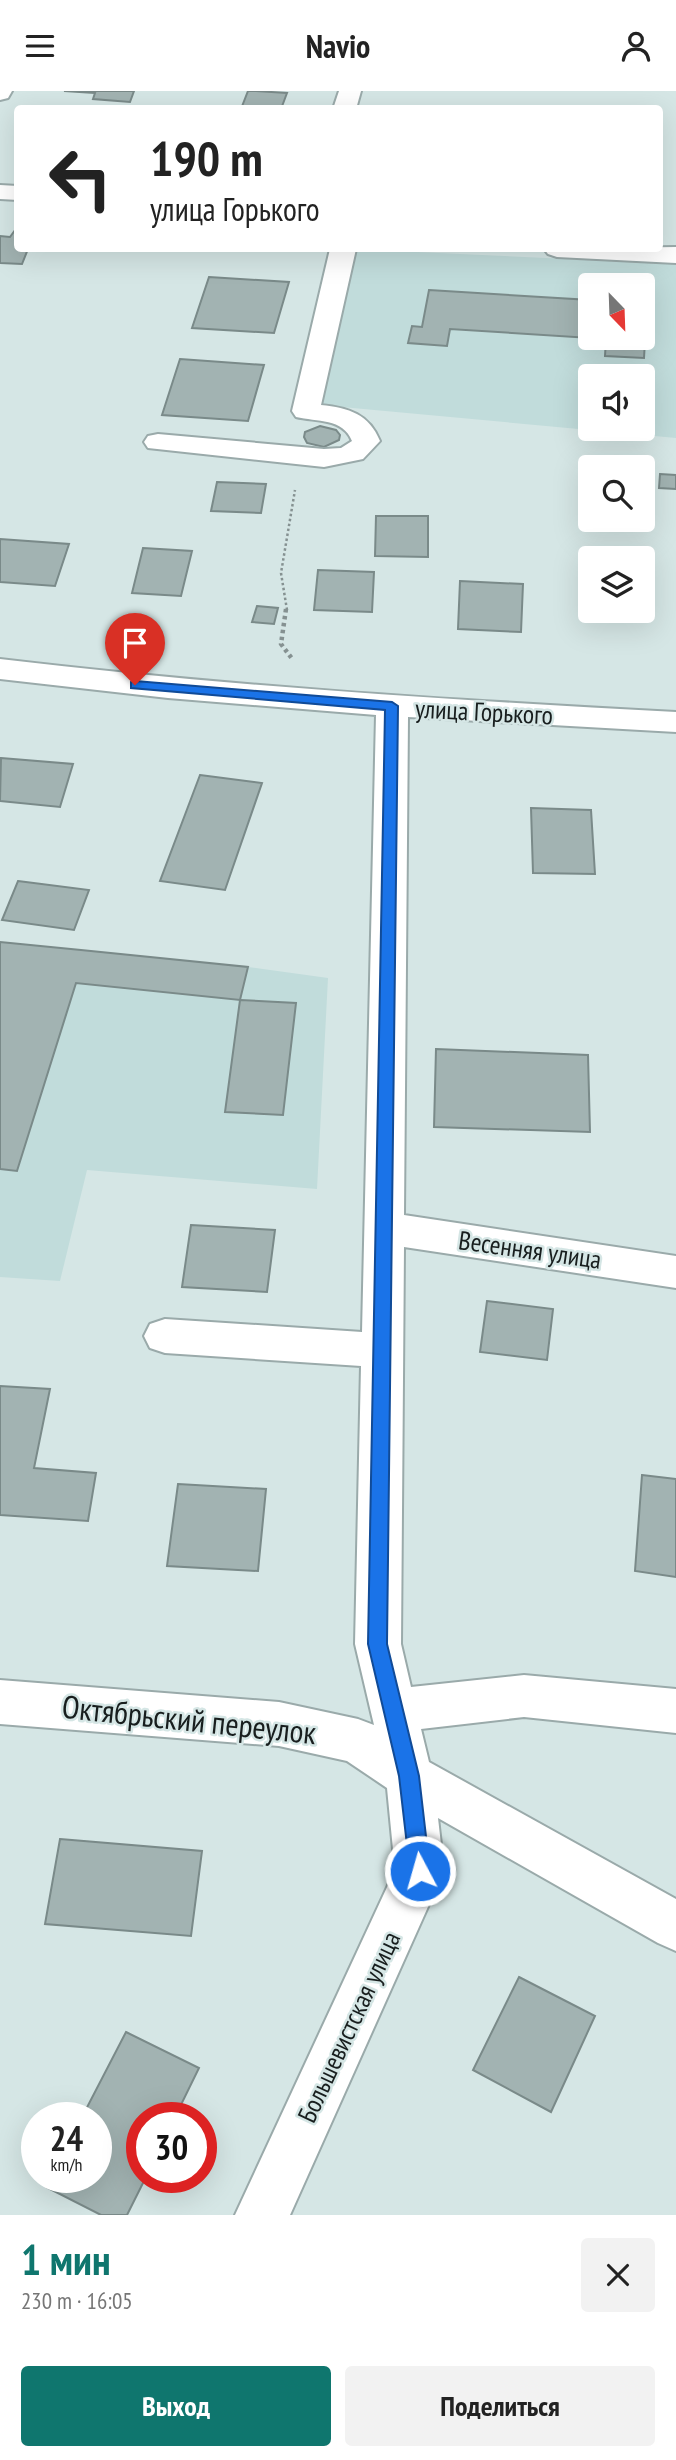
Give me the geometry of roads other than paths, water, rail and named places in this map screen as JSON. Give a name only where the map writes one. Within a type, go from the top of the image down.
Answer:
[{"type":"street","points":[[158,442],[324,458],[348,456],[362,449],[366,441],[363,429],[356,421],[306,411],[342,252]]},
{"type":"street","points":[[617,252],[676,255]]},
{"type":"street","name":"улица Горького","points":[[0,669],[110,683],[313,700],[676,722]]},
{"type":"street","name":"Большевистская улица","points":[[262,2215],[420,1871],[409,1776],[378,1644],[392,706]]},
{"type":"street","name":"Весенняя улица","points":[[384,1229],[676,1272]]},
{"type":"street","points":[[165,1336],[382,1350]]},
{"type":"street","points":[[394,1712],[446,1703],[524,1696],[676,1711]]},
{"type":"street","name":"Октябрьский переулок","points":[[0,1702],[279,1724],[358,1741],[409,1776],[676,1926]]}]
